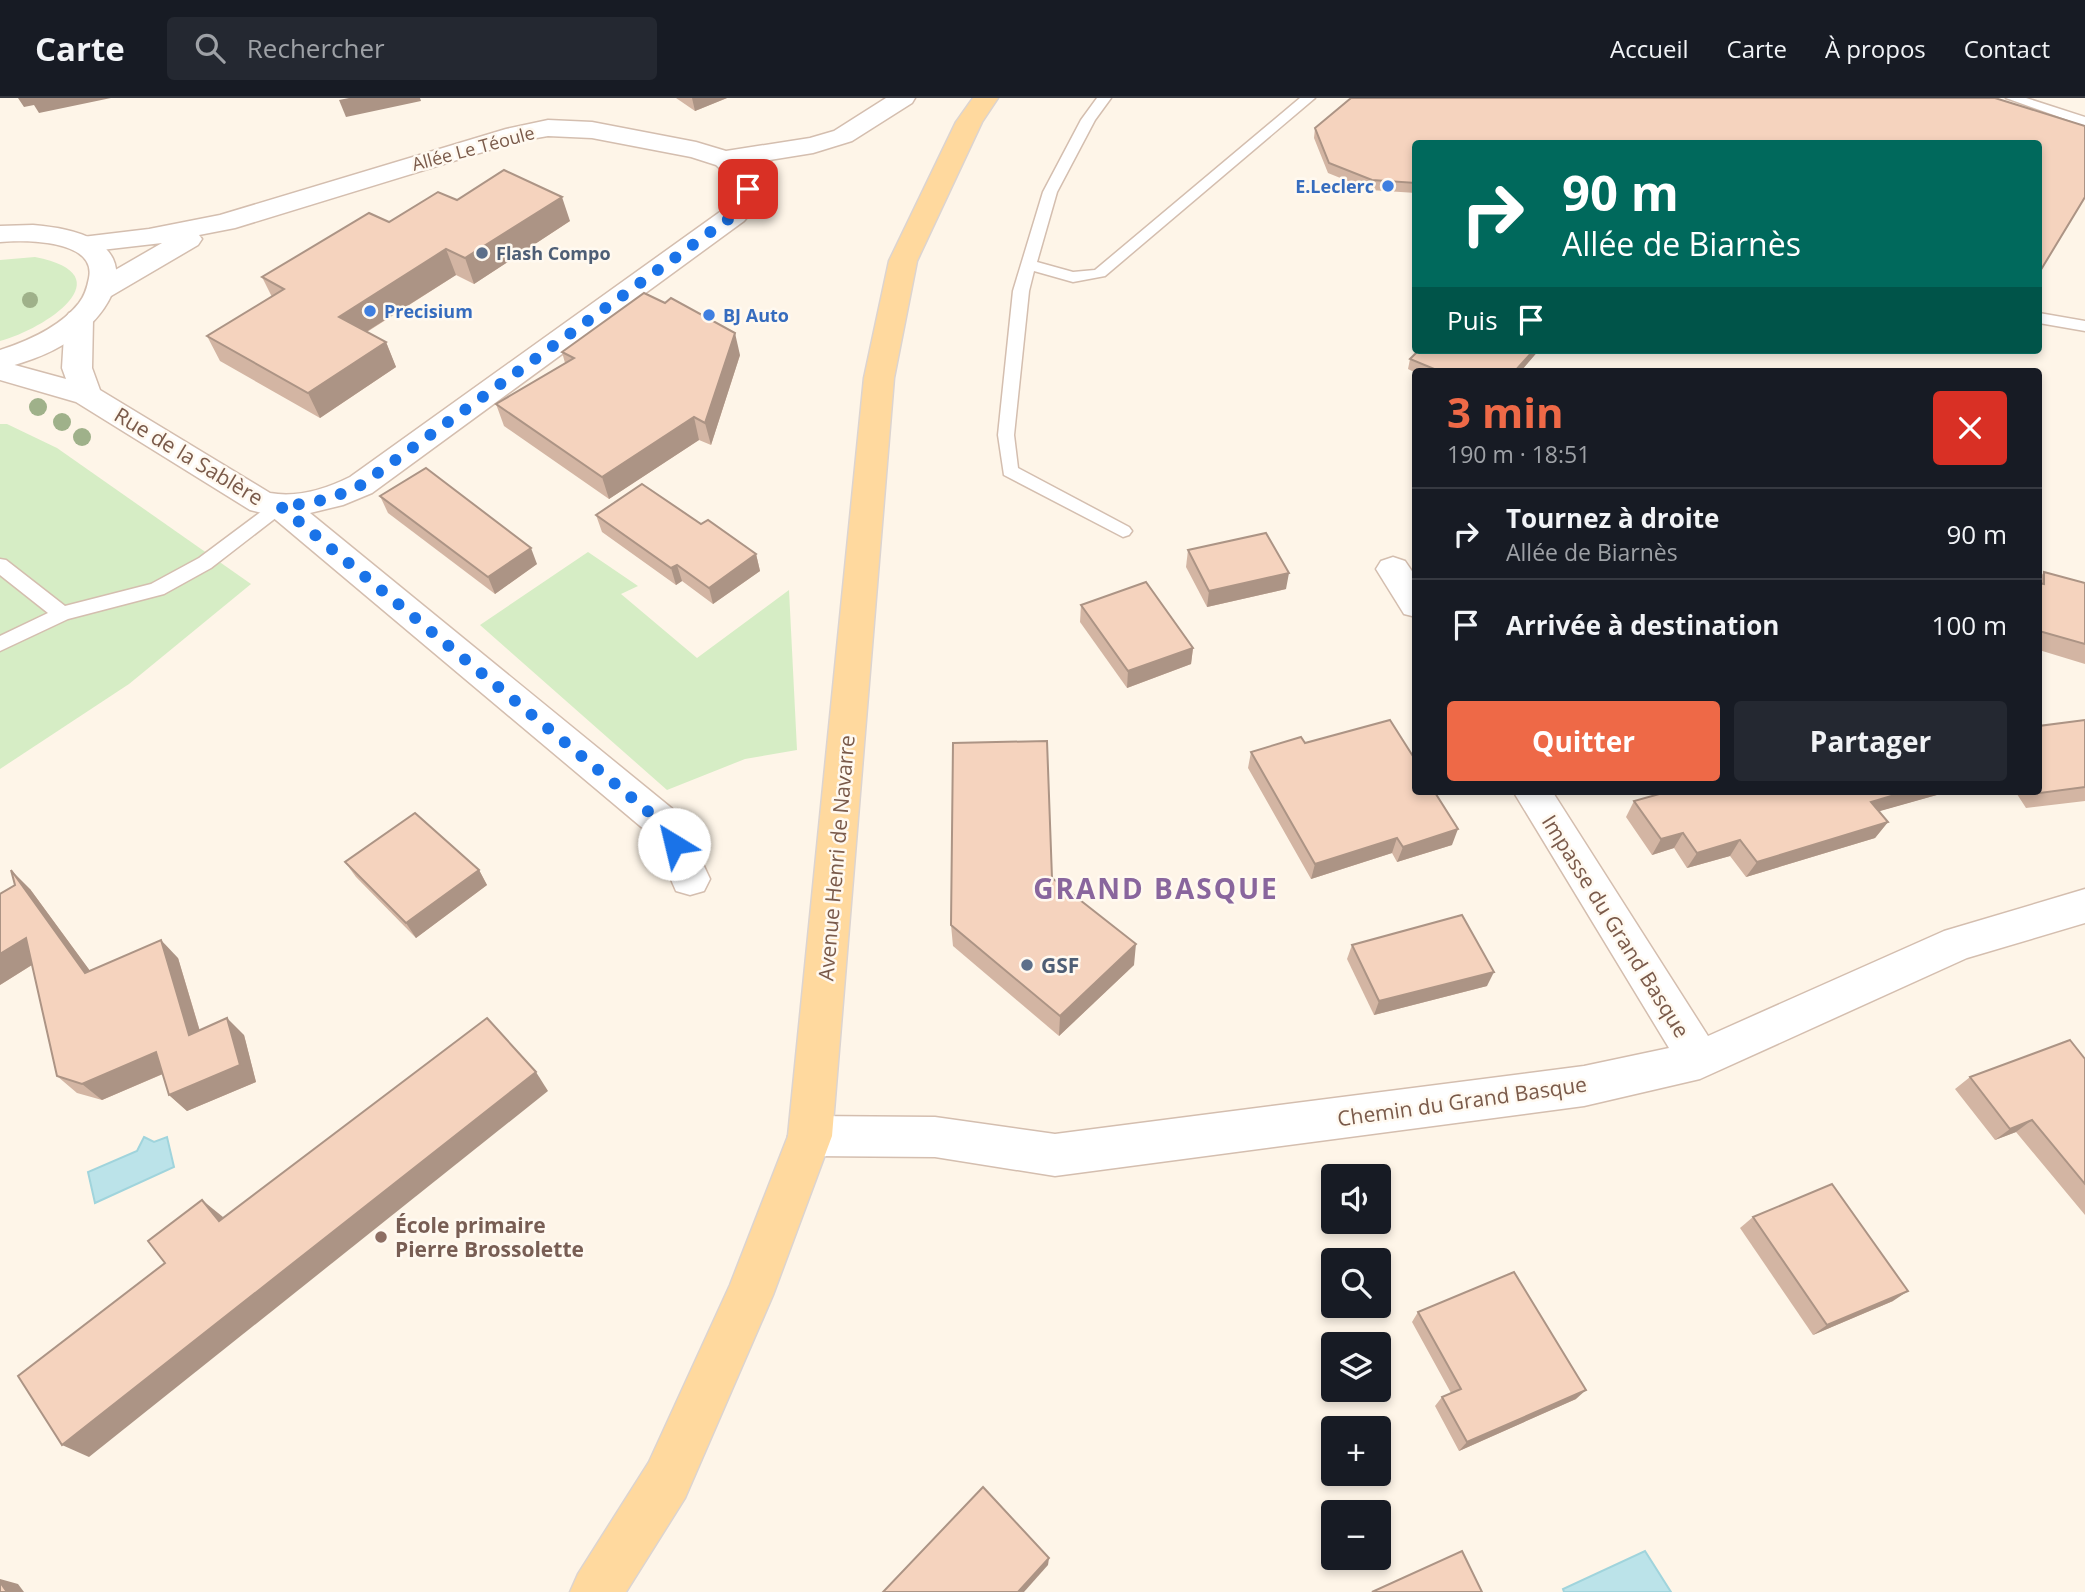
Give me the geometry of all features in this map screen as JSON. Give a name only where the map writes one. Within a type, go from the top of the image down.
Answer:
[{"type":"main road","name":"Avenue Henri de Navarre","points":[[596,1592],[667,1480],[750,1295],[810,1136],[879,378],[903,261],[969,122],[986,98]]},
{"type":"street","points":[[726,159],[813,145],[843,136],[903,98]]},
{"type":"street","name":"Allée Le Téoule","points":[[84,244],[149,237],[225,222],[502,138],[548,128],[592,130],[726,159]]},
{"type":"street","points":[[280,506],[310,504],[337,497],[361,485],[734,215],[747,202],[747,180],[726,159]]},
{"type":"street","name":"Allée Le Téoule","points":[[101,290],[159,254],[225,222]]},
{"type":"street","points":[[0,360],[52,339],[79,319],[93,305],[101,290],[104,272],[98,256],[84,244],[47,233],[2,233]]},
{"type":"street","points":[[79,319],[78,368],[87,395]]},
{"type":"street","name":"Rue de la Sablère","points":[[0,370],[87,395],[261,502],[280,506],[667,827],[690,879]]},
{"type":"street","points":[[1393,569],[1412,599]]},
{"type":"street","name":"Impasse du Grand Basque","points":[[1534,795],[1700,1060]]},
{"type":"street","name":"Chemin du Grand Basque","points":[[810,1136],[935,1137],[1055,1155],[1584,1086],[1700,1060],[1958,943],[2085,906]]},
{"type":"lane","points":[[1104,98],[1088,120],[1050,192],[1028,264],[1021,292],[1006,435],[1010,471],[1123,531]]},
{"type":"lane","points":[[1028,264],[1066,277],[1088,279],[1100,273],[1308,98]]},
{"type":"lane","points":[[2013,98],[2085,122]]},
{"type":"lane","points":[[2042,319],[2085,326]]},
{"type":"lane","points":[[0,644],[62,614],[157,589],[205,563],[280,506]]},
{"type":"lane","points":[[0,565],[62,614]]},
{"type":"green space","points":[[35,257],[62,265],[75,276],[76,288],[69,301],[55,314],[18,335],[0,341],[0,260]]},
{"type":"green space","points":[[0,424],[7,424],[57,448],[251,584],[129,684],[0,769]]},
{"type":"green space","points":[[588,552],[638,586],[621,594],[697,658],[789,590],[797,750],[745,759],[667,790],[480,625]]},
{"type":"water","points":[[144,1137],[154,1142],[167,1137],[174,1167],[95,1203],[88,1172],[137,1151]]},
{"type":"water","points":[[1645,1551],[1671,1592],[1564,1592],[1563,1589]]},
{"type":"building","name":"E.Leclerc","points":[[1351,98],[1995,98],[2085,126],[2085,197],[2042,268],[2042,140],[1412,140],[1412,183],[1372,180],[1329,163],[1315,128]]},
{"type":"building","points":[[504,170],[562,197],[465,258],[446,249],[339,317],[386,342],[308,393],[207,336],[284,289],[262,277],[369,213],[389,222],[438,192],[457,200]]},
{"type":"building","points":[[644,293],[665,303],[671,298],[735,333],[705,423],[694,417],[602,477],[496,404],[574,358],[562,352]]},
{"type":"building","points":[[1415,354],[1530,354],[1518,368],[1432,368],[1410,359]]},
{"type":"building","points":[[426,468],[531,548],[488,577],[380,496]]},
{"type":"building","points":[[642,484],[701,524],[708,520],[756,554],[709,588],[677,565],[671,568],[596,515]]},
{"type":"building","points":[[1266,533],[1289,573],[1209,591],[1188,550]]},
{"type":"building","points":[[2044,572],[2085,583],[2085,644],[2042,632]]},
{"type":"building","points":[[1146,582],[1193,648],[1128,671],[1081,605]]},
{"type":"building","points":[[1390,720],[1412,755],[1412,795],[1437,795],[1458,829],[1403,847],[1397,838],[1315,864],[1251,752],[1301,737],[1305,743]]},
{"type":"building","points":[[2085,720],[2085,787],[2042,793],[2042,726]]},
{"type":"building","points":[[1047,741],[1052,878],[1136,944],[1060,1016],[951,925],[953,743]]},
{"type":"building","points":[[1656,795],[1895,795],[1871,802],[1888,822],[1757,862],[1740,840],[1697,853],[1683,833],[1661,839],[1634,801]]},
{"type":"building","points":[[415,813],[479,870],[406,923],[345,862]]},
{"type":"building","points":[[11,870],[85,973],[161,940],[189,1035],[227,1018],[240,1065],[169,1095],[156,1052],[82,1084],[57,1076],[26,938],[0,954],[0,894],[15,885]]},
{"type":"building","points":[[1462,915],[1494,972],[1379,1001],[1352,945]]},
{"type":"building","points":[[487,1018],[536,1072],[62,1445],[18,1376],[165,1263],[148,1241],[202,1200],[219,1221]]},
{"type":"building","points":[[2070,1040],[2085,1059],[2085,1184],[2032,1120],[2010,1129],[1970,1077]]},
{"type":"building","points":[[1832,1184],[1908,1291],[1827,1325],[1753,1217]]},
{"type":"building","points":[[1514,1272],[1586,1390],[1467,1442],[1442,1397],[1461,1389],[1418,1312]]},
{"type":"building","points":[[983,1487],[1049,1558],[1018,1592],[883,1592]]},
{"type":"building","points":[[1462,1551],[1482,1592],[1372,1592]]},
{"type":"building","points":[[0,1582],[7,1592],[0,1592]]},
{"type":"place","name":"E.Leclerc","points":[[1388,186]]},
{"type":"place","name":"Flash Compo","points":[[482,253]]},
{"type":"place","name":"Precisium","points":[[370,311]]},
{"type":"place","name":"BJ Auto","points":[[709,315]]},
{"type":"place","name":"GSF","points":[[1027,965]]},
{"type":"place","name":"École primaire Pierre Brossolette","points":[[381,1237]]},
{"type":"district","name":"GRAND BASQUE","points":[[1156,888]]},
{"type":"route","points":[[674,844],[667,827],[280,506],[310,504],[337,497],[361,485],[734,215],[747,202],[748,189]]}]
